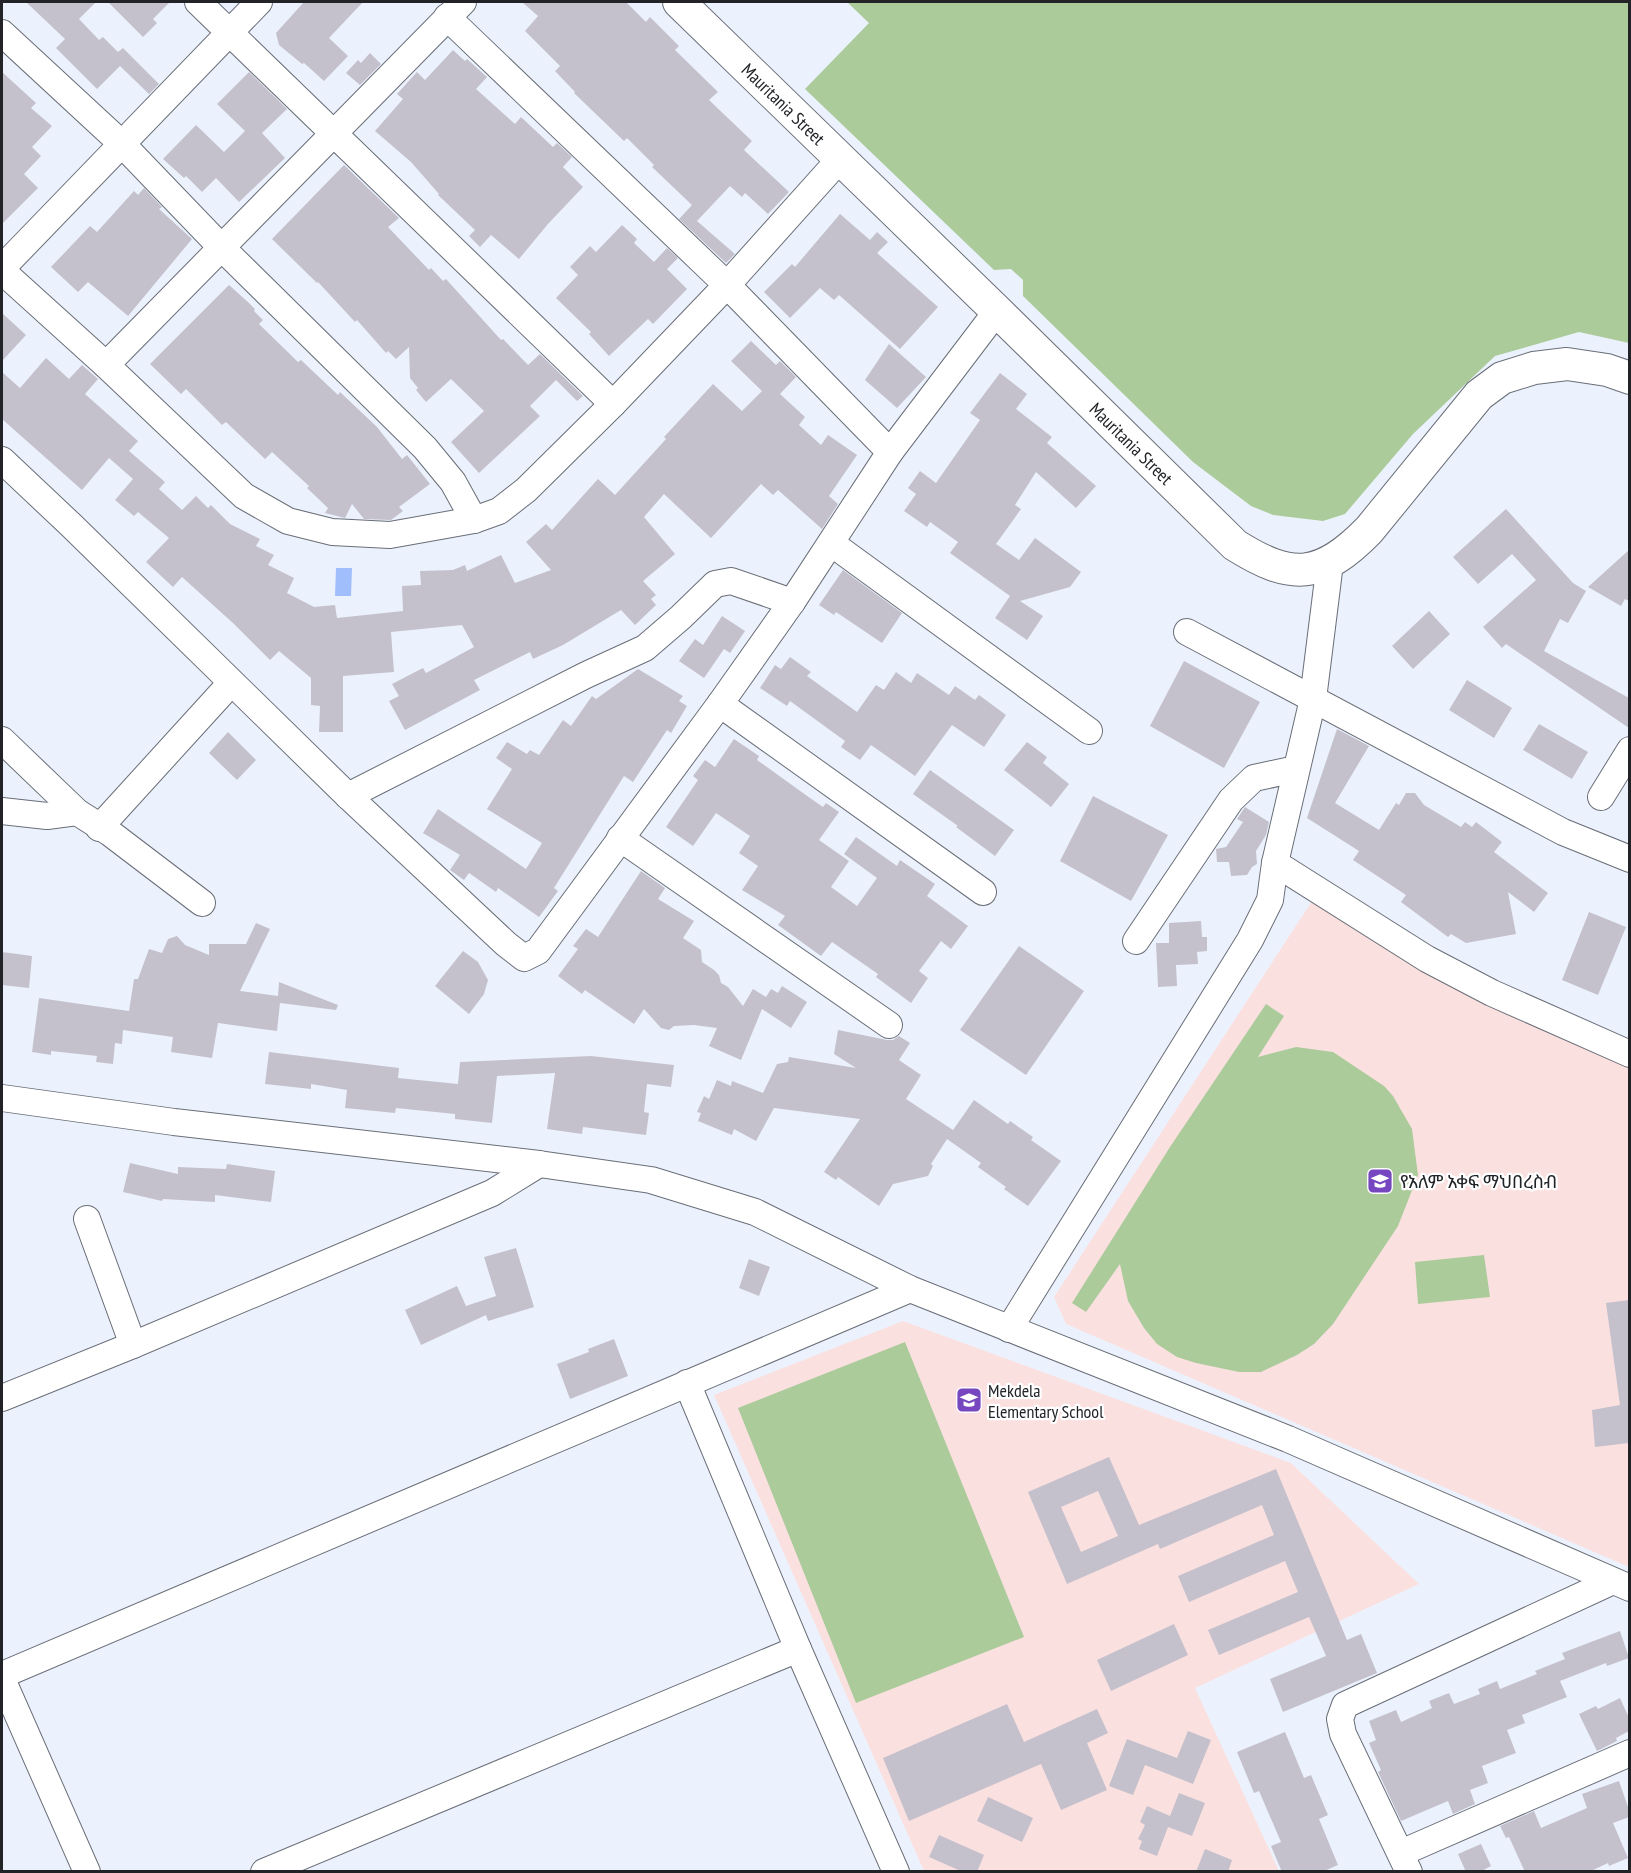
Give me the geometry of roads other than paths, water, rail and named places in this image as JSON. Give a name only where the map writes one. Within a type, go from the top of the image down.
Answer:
[{"type":"main road","name":"Mauritania Street","points":[[679,2],[998,311],[1234,545],[1261,562],[1289,569],[1310,569],[1330,563],[1349,550],[1369,530],[1479,395],[1502,378],[1534,368],[1567,364],[1607,370],[1629,378]]},
{"type":"street","points":[[198,2],[613,404]]},
{"type":"street","points":[[259,2],[2,270],[244,496],[288,521],[332,532],[390,535],[474,520],[499,511],[526,490],[613,404],[727,285],[840,159]]},
{"type":"street","points":[[106,365],[455,9],[890,452]]},
{"type":"street","points":[[2,33],[122,144],[222,247],[425,448],[453,482],[474,520]]},
{"type":"street","points":[[2,460],[348,796],[506,944],[524,957],[538,951],[720,704],[792,602],[890,452],[998,311]]},
{"type":"street","points":[[831,543],[1089,731]]},
{"type":"street","points":[[1009,1329],[1250,940],[1270,900],[1275,863],[1313,699],[1330,563]]},
{"type":"street","points":[[348,796],[586,675],[645,648],[715,584],[731,581],[792,602]]},
{"type":"street","points":[[1187,632],[1563,832],[1629,859]]},
{"type":"street","points":[[99,828],[231,683]]},
{"type":"street","points":[[720,704],[983,891]]},
{"type":"street","points":[[2,740],[77,812],[110,833],[202,903]]},
{"type":"street","points":[[1601,798],[1629,750]]},
{"type":"street","points":[[1136,941],[1231,800],[1254,778],[1296,769]]},
{"type":"street","points":[[2,811],[47,816],[77,812]]},
{"type":"street","points":[[620,838],[890,1025]]},
{"type":"street","points":[[1275,863],[1427,959],[1492,993],[1629,1054]]},
{"type":"street","points":[[2,1098],[174,1122],[539,1164],[651,1180],[755,1212],[910,1289],[1288,1439],[1621,1585]]},
{"type":"street","points":[[2,1398],[492,1193],[539,1164]]},
{"type":"street","points":[[87,1219],[133,1345]]},
{"type":"street","points":[[87,1872],[2,1677],[910,1289]]},
{"type":"street","points":[[687,1383],[798,1649],[896,1872]]},
{"type":"street","points":[[1621,1585],[1345,1705],[1340,1719],[1343,1734],[1405,1862],[1629,1753]]},
{"type":"street","points":[[269,1871],[798,1649]]},
{"type":"water","points":[[336,568],[352,568],[351,596],[335,596]]},
{"type":"place","name":"የአለም አቀፍ ማህበረስብ","points":[[1380,1181]]},
{"type":"place","name":"Mekdela Elementary School","points":[[969,1400]]}]
